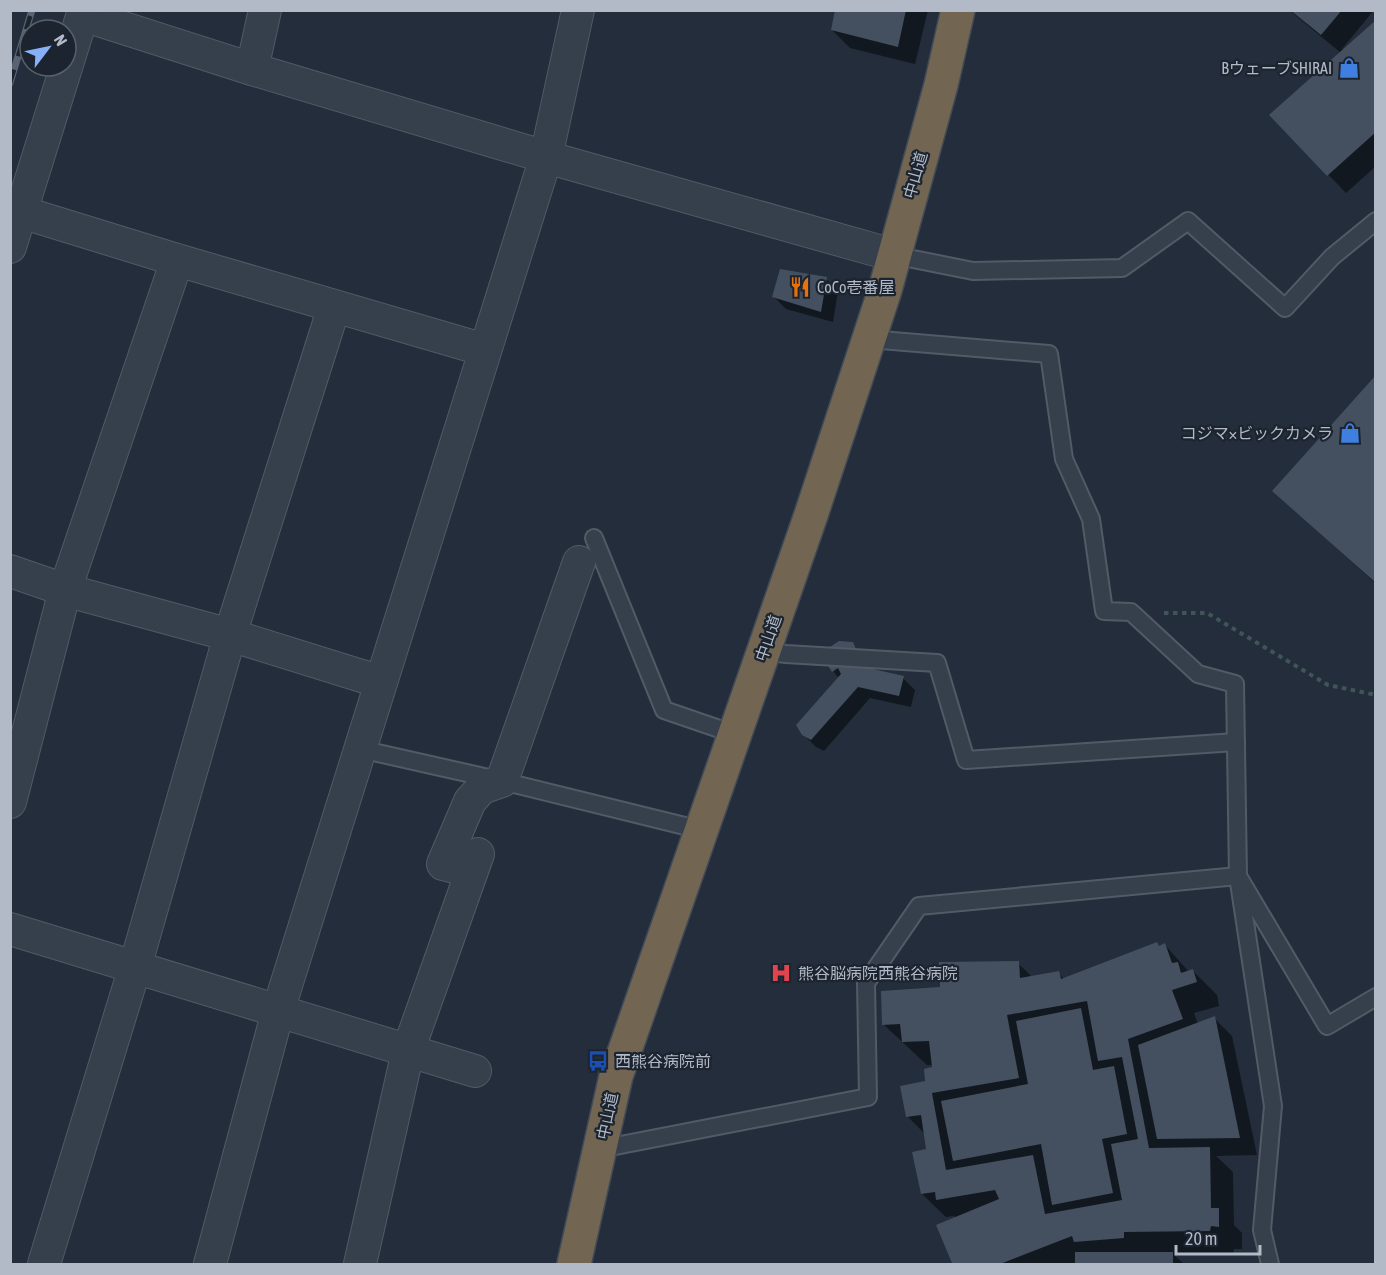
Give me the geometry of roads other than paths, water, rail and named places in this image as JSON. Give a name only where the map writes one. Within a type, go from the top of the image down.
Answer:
[{"type":"highway","name":"中山道","points":[[574,1264],[616,1076],[812,512],[885,290],[941,85],[958,10]]},
{"type":"street","points":[[252,69],[265,10]]},
{"type":"street","points":[[210,1264],[278,1011],[546,157],[578,10]]},
{"type":"street","points":[[10,247],[84,13],[252,69],[546,157],[893,255]]},
{"type":"street","points":[[21,212],[334,307],[485,350]]},
{"type":"street","points":[[10,802],[65,590],[177,260]]},
{"type":"street","points":[[44,1264],[135,968],[230,634],[334,307]]},
{"type":"street","points":[[360,1264],[408,1051],[475,862],[443,864],[470,801],[482,788],[502,781],[586,550]]},
{"type":"street","points":[[10,571],[65,590],[230,634],[381,682]]},
{"type":"street","points":[[10,929],[475,1071]]},
{"type":"lane","points":[[893,255],[973,271],[1122,268],[1188,221],[1285,308],[1332,257],[1376,221]]},
{"type":"lane","points":[[868,339],[1049,354],[1064,459],[1091,519],[1104,611],[1131,612],[1198,674],[1234,684],[1239,876],[1273,1107],[1263,1230],[1270,1264]]},
{"type":"lane","points":[[586,550],[663,710],[734,734]]},
{"type":"lane","points":[[763,651],[938,663],[966,760],[1236,742]]},
{"type":"lane","points":[[360,749],[700,830]]},
{"type":"lane","points":[[1239,876],[1327,1026],[1376,997]]},
{"type":"lane","points":[[600,1149],[868,1097],[866,983],[919,906],[1239,876]]},
{"type":"railway","points":[[10,83],[32,10]]},
{"type":"place","name":"BウェーブSHIRAI","points":[[1349,68]]},
{"type":"place","name":"CoCo壱番屋","points":[[800,287]]},
{"type":"place","name":"コジマ×ビックカメラ","points":[[1350,433]]},
{"type":"place","name":"熊谷脳病院西熊谷病院","points":[[781,973]]},
{"type":"place","name":"西熊谷病院前","points":[[598,1061]]}]
